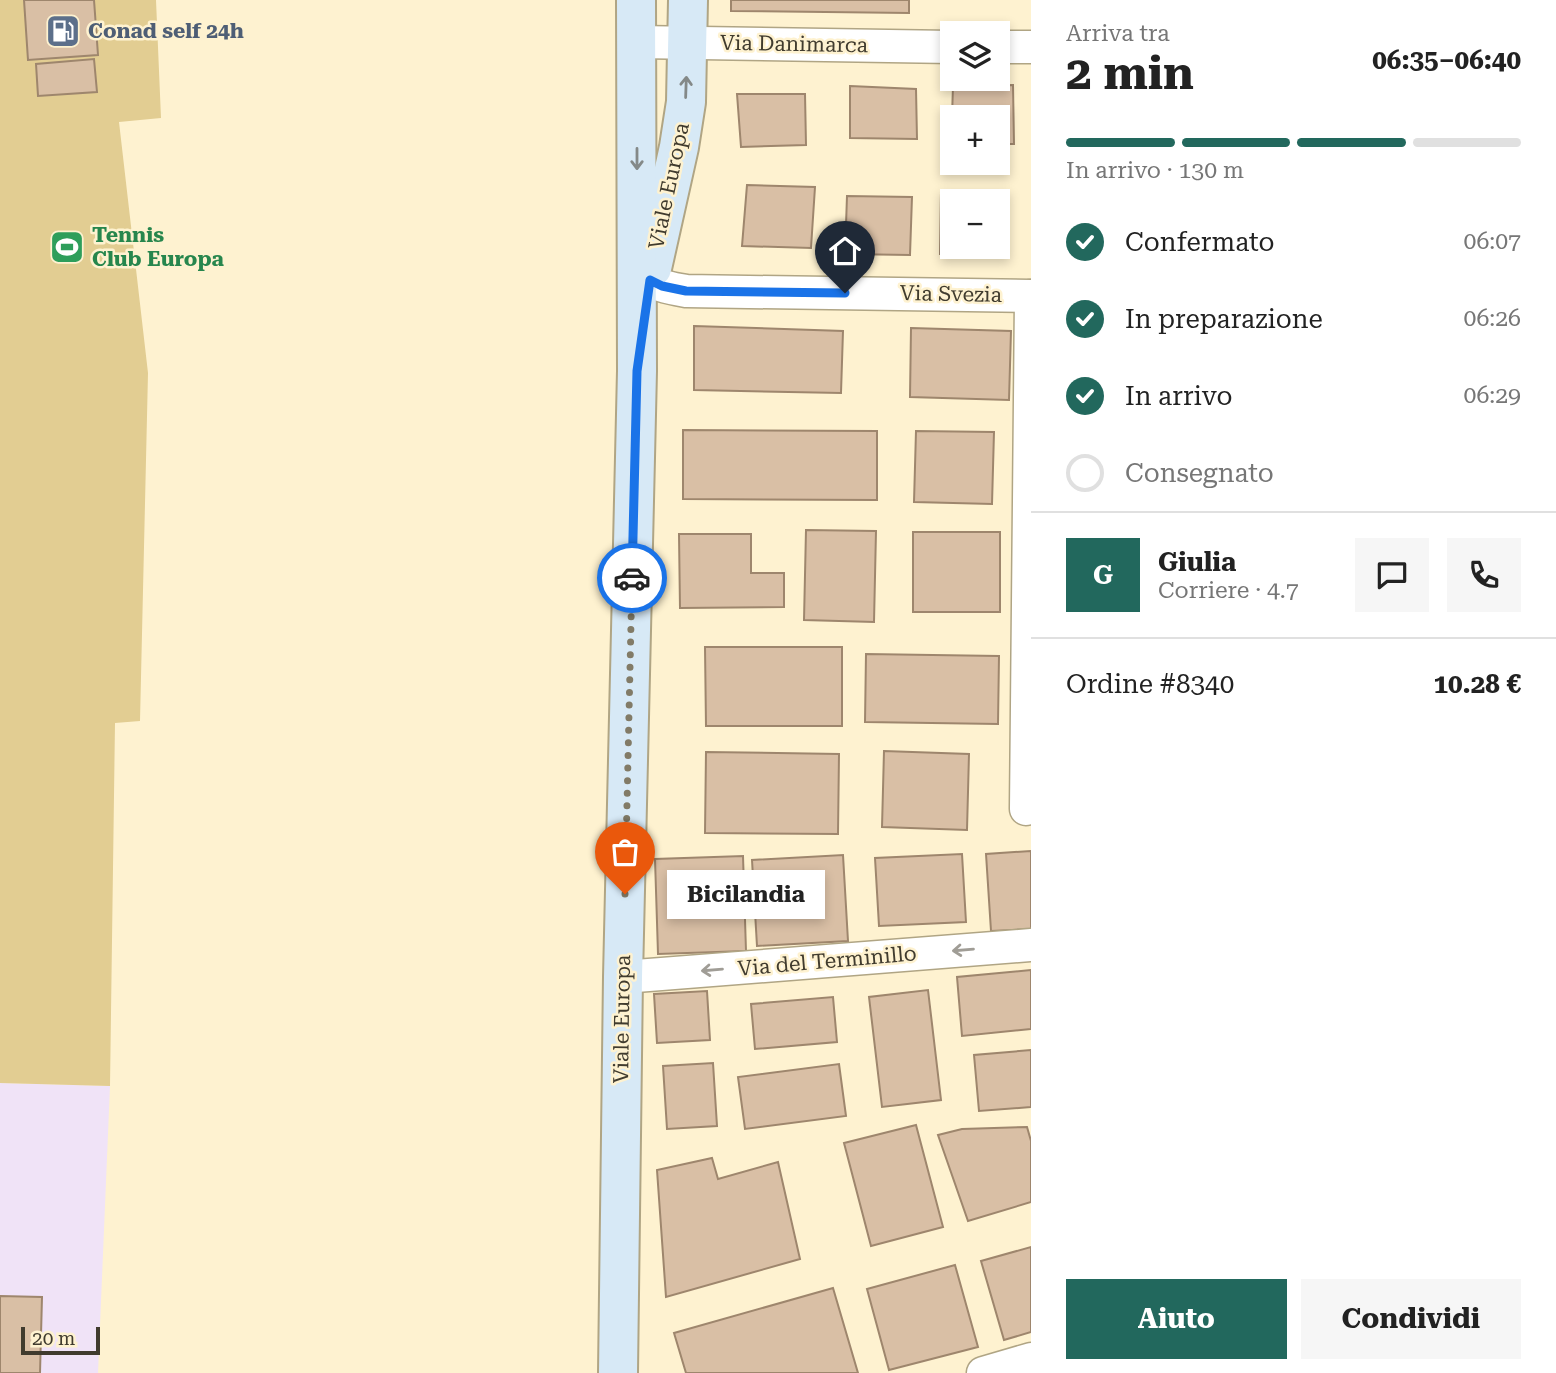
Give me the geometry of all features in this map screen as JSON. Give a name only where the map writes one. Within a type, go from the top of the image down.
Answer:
[{"type":"street","name":"Viale Europa","points":[[618,1373],[623,977],[637,371],[644,267],[636,0]]},
{"type":"street","name":"Viale Europa","points":[[644,267],[653,260],[679,147],[686,102],[688,0]]},
{"type":"street","name":"Via Danimarca","points":[[636,42],[940,47]]},
{"type":"street","points":[[1010,47],[1031,47]]},
{"type":"street","name":"Via Svezia","points":[[644,267],[662,286],[686,291],[1031,296]]},
{"type":"street","points":[[1026,809],[1031,296]]},
{"type":"street","name":"Via del Terminillo","points":[[623,977],[1031,945]]},
{"type":"street","points":[[983,1373],[1031,1359]]},
{"type":"shaded area","points":[[0,0],[156,0],[161,118],[119,122],[148,373],[140,721],[115,723],[110,1086],[0,1083]]},
{"type":"shaded area","points":[[0,1083],[110,1086],[98,1373],[0,1373]]},
{"type":"building","points":[[24,0],[94,0],[98,55],[28,60]]},
{"type":"building","points":[[731,0],[909,0],[909,13],[731,11]]},
{"type":"building","points":[[94,59],[97,92],[38,96],[36,64]]},
{"type":"building","points":[[1010,85],[1013,85],[1014,144],[1010,144],[1010,105],[952,105],[953,91],[1010,91]]},
{"type":"building","points":[[850,86],[916,89],[917,139],[850,138]]},
{"type":"building","points":[[737,94],[805,94],[806,145],[741,147]]},
{"type":"building","points":[[747,185],[815,187],[811,248],[742,246]]},
{"type":"building","points":[[847,196],[912,197],[910,255],[845,254]]},
{"type":"building","points":[[694,326],[843,331],[841,393],[694,390]]},
{"type":"building","points":[[911,328],[1011,331],[1009,400],[910,397]]},
{"type":"building","points":[[683,430],[877,431],[877,500],[683,499]]},
{"type":"building","points":[[916,431],[994,432],[992,504],[914,502]]},
{"type":"building","points":[[806,530],[876,531],[874,622],[804,620]]},
{"type":"building","points":[[913,532],[1000,532],[1000,612],[913,612]]},
{"type":"building","points":[[679,534],[751,534],[751,573],[784,573],[784,607],[680,608]]},
{"type":"building","points":[[705,647],[842,647],[842,726],[706,726]]},
{"type":"building","points":[[866,654],[999,656],[998,724],[865,722]]},
{"type":"building","points":[[884,751],[969,754],[967,830],[882,827]]},
{"type":"building","points":[[706,752],[839,754],[838,834],[705,833]]},
{"type":"building","points":[[1031,851],[1031,929],[991,931],[986,854]]},
{"type":"building","points":[[962,854],[966,922],[879,926],[875,858]]},
{"type":"building","points":[[843,855],[848,941],[757,946],[752,860]]},
{"type":"building","points":[[743,856],[746,951],[658,954],[655,859]]},
{"type":"building","points":[[1031,970],[1031,1029],[962,1036],[957,977]]},
{"type":"building","points":[[928,990],[941,1100],[882,1107],[869,997]]},
{"type":"building","points":[[707,991],[710,1040],[657,1043],[654,994]]},
{"type":"building","points":[[833,997],[837,1042],[755,1049],[751,1004]]},
{"type":"building","points":[[1031,1050],[1031,1107],[979,1111],[974,1055]]},
{"type":"building","points":[[713,1063],[717,1126],[667,1129],[663,1066]]},
{"type":"building","points":[[839,1064],[846,1116],[745,1129],[738,1077]]},
{"type":"building","points":[[916,1125],[943,1227],[871,1246],[844,1143]]},
{"type":"building","points":[[1027,1127],[1031,1141],[1031,1202],[968,1221],[938,1135],[962,1129]]},
{"type":"building","points":[[712,1158],[718,1179],[778,1162],[800,1259],[666,1297],[657,1170]]},
{"type":"building","points":[[1031,1247],[1031,1332],[1004,1340],[981,1261]]},
{"type":"building","points":[[955,1265],[978,1347],[889,1370],[867,1289]]},
{"type":"building","points":[[833,1288],[858,1373],[686,1373],[674,1333]]},
{"type":"building","points":[[0,1296],[42,1297],[40,1373],[0,1373]]},
{"type":"way so far","points":[[625,894],[632,578]]},
{"type":"place","name":"Conad self 24h","points":[[63,31]]},
{"type":"place","name":"Tennis Club Europa","points":[[67,247]]},
{"type":"place","name":"Bicilandia","points":[[625,894]]},
{"type":"route","points":[[632,578],[637,371],[650,280],[662,286],[686,291],[845,293]]}]
